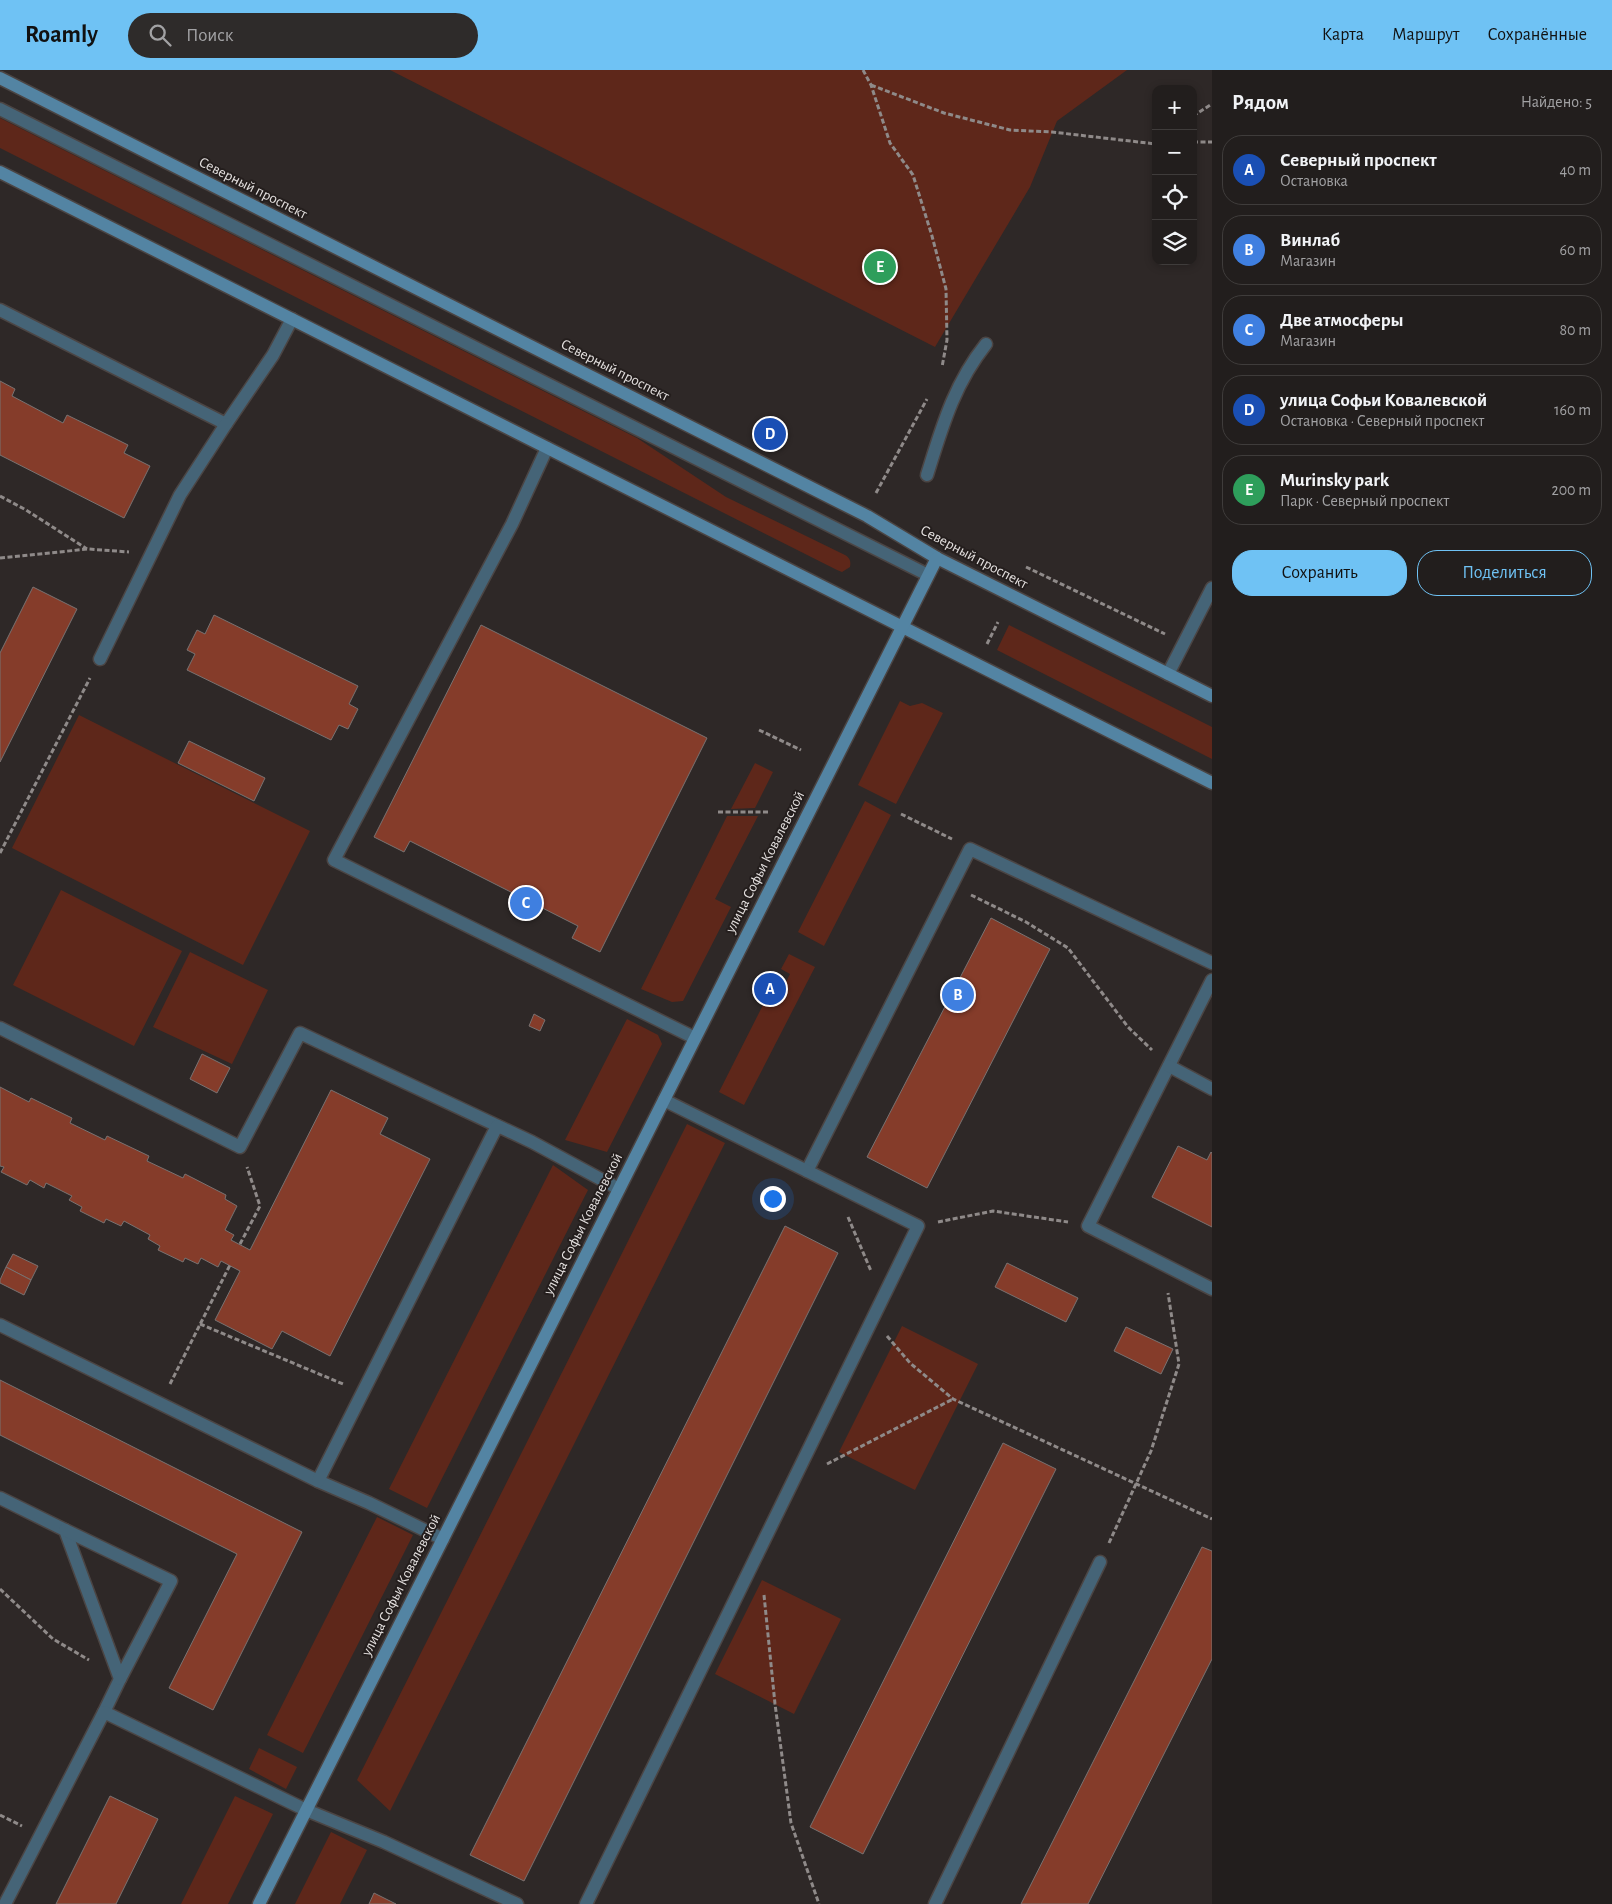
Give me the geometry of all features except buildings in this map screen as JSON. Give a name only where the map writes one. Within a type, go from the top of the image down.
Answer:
[{"type":"main road","name":"Северный проспект","points":[[0,78],[867,516],[936,558],[1212,696]]},
{"type":"main road","points":[[0,172],[1212,783]]},
{"type":"main road","name":"улица Софьи Ковалевской","points":[[259,1904],[936,558]]},
{"type":"street","points":[[0,109],[928,575]]},
{"type":"street","points":[[0,310],[226,424]]},
{"type":"street","points":[[100,658],[180,495],[273,355],[292,320]]},
{"type":"street","points":[[927,475],[949,406],[970,364],[986,344]]},
{"type":"street","points":[[547,448],[512,524],[334,860],[695,1038]]},
{"type":"street","points":[[1168,674],[1212,588]]},
{"type":"street","points":[[807,1170],[970,849],[1212,963]]},
{"type":"street","points":[[1212,980],[1088,1226],[1212,1289]]},
{"type":"street","points":[[0,1028],[240,1147],[300,1033],[540,1146],[619,1189]]},
{"type":"street","points":[[1168,1066],[1212,1089]]},
{"type":"street","points":[[586,1904],[918,1226],[664,1100]]},
{"type":"street","points":[[318,1482],[497,1126]]},
{"type":"street","points":[[0,1325],[318,1482],[369,1503],[443,1539]]},
{"type":"street","points":[[0,1498],[170,1582],[5,1904]]},
{"type":"street","points":[[65,1530],[120,1679]]},
{"type":"street","points":[[935,1904],[1100,1562]]},
{"type":"street","points":[[104,1712],[306,1810],[384,1842],[500,1901],[516,1904]]},
{"type":"path","points":[[863,70],[870,84],[890,143],[912,175],[932,236],[946,289],[947,340],[941,373]]},
{"type":"path","points":[[870,84],[944,113],[1010,130],[1052,132],[1152,143]]},
{"type":"path","points":[[1197,113],[1212,104]]},
{"type":"path","points":[[1197,142],[1212,142]]},
{"type":"path","points":[[876,493],[927,398]]},
{"type":"path","points":[[0,496],[88,549]]},
{"type":"path","points":[[0,558],[88,549],[152,553]]},
{"type":"path","points":[[1026,567],[1183,642]]},
{"type":"path","points":[[987,644],[998,622]]},
{"type":"path","points":[[0,853],[100,658]]},
{"type":"path","points":[[760,730],[801,750]]},
{"type":"path","points":[[718,812],[769,812]]},
{"type":"path","points":[[901,814],[970,849]]},
{"type":"path","points":[[952,885],[1026,922],[1068,948],[1128,1027],[1168,1066]]},
{"type":"path","points":[[240,1147],[260,1206],[240,1244]]},
{"type":"path","points":[[835,1185],[883,1299]]},
{"type":"path","points":[[918,1226],[993,1211],[1088,1226]]},
{"type":"path","points":[[160,1404],[230,1265]]},
{"type":"path","points":[[1100,1562],[1151,1451],[1179,1364],[1164,1265]]},
{"type":"path","points":[[873,1320],[910,1363],[953,1399],[1212,1519]]},
{"type":"path","points":[[200,1324],[363,1392]]},
{"type":"path","points":[[793,1481],[953,1399]]},
{"type":"path","points":[[763,1588],[775,1704],[791,1823],[819,1904]]},
{"type":"path","points":[[0,1589],[53,1639],[120,1679]]},
{"type":"shaded area","points":[[390,70],[1127,70],[1057,121],[1030,187],[935,347]]},
{"type":"shaded area","points":[[0,118],[637,438],[726,497],[845,555],[850,560],[850,567],[842,572],[837,570],[0,148]]},
{"type":"shaded area","points":[[1009,625],[1212,727],[1212,759],[997,650]]},
{"type":"shaded area","points":[[900,701],[910,706],[922,703],[943,713],[896,804],[858,785]]},
{"type":"shaded area","points":[[79,715],[310,831],[243,965],[12,848]]},
{"type":"shaded area","points":[[755,763],[773,772],[755,808],[731,809]]},
{"type":"shaded area","points":[[865,801],[891,815],[824,946],[798,932]]},
{"type":"shaded area","points":[[727,816],[758,816],[715,899],[731,907],[683,1001],[672,1002],[641,989]]},
{"type":"shaded area","points":[[61,890],[182,951],[134,1046],[13,985]]},
{"type":"shaded area","points":[[190,952],[268,990],[232,1064],[153,1027]]},
{"type":"shaded area","points":[[789,954],[815,967],[744,1105],[719,1092],[765,1001],[774,1006],[790,974],[781,969]]},
{"type":"shaded area","points":[[627,1019],[658,1035],[662,1044],[607,1152],[565,1140]]},
{"type":"shaded area","points":[[687,1124],[725,1143],[390,1811],[357,1780]]},
{"type":"shaded area","points":[[553,1165],[588,1190],[427,1508],[389,1489]]},
{"type":"shaded area","points":[[902,1326],[978,1364],[915,1490],[839,1452]]},
{"type":"shaded area","points":[[377,1517],[413,1535],[303,1753],[267,1735]]},
{"type":"shaded area","points":[[762,1580],[841,1619],[794,1714],[715,1674]]},
{"type":"shaded area","points":[[259,1748],[297,1767],[286,1789],[249,1769]]},
{"type":"shaded area","points":[[235,1796],[273,1814],[228,1904],[181,1904]]},
{"type":"shaded area","points":[[331,1832],[367,1850],[340,1904],[295,1904]]},
{"type":"place","name":"Murinsky park","points":[[880,267]]},
{"type":"place","name":"улица Софьи Ковалевской","points":[[770,434]]},
{"type":"place","name":"Две атмосферы","points":[[526,903]]},
{"type":"place","name":"Северный проспект","points":[[770,989]]},
{"type":"place","name":"Винлаб","points":[[958,995]]}]
